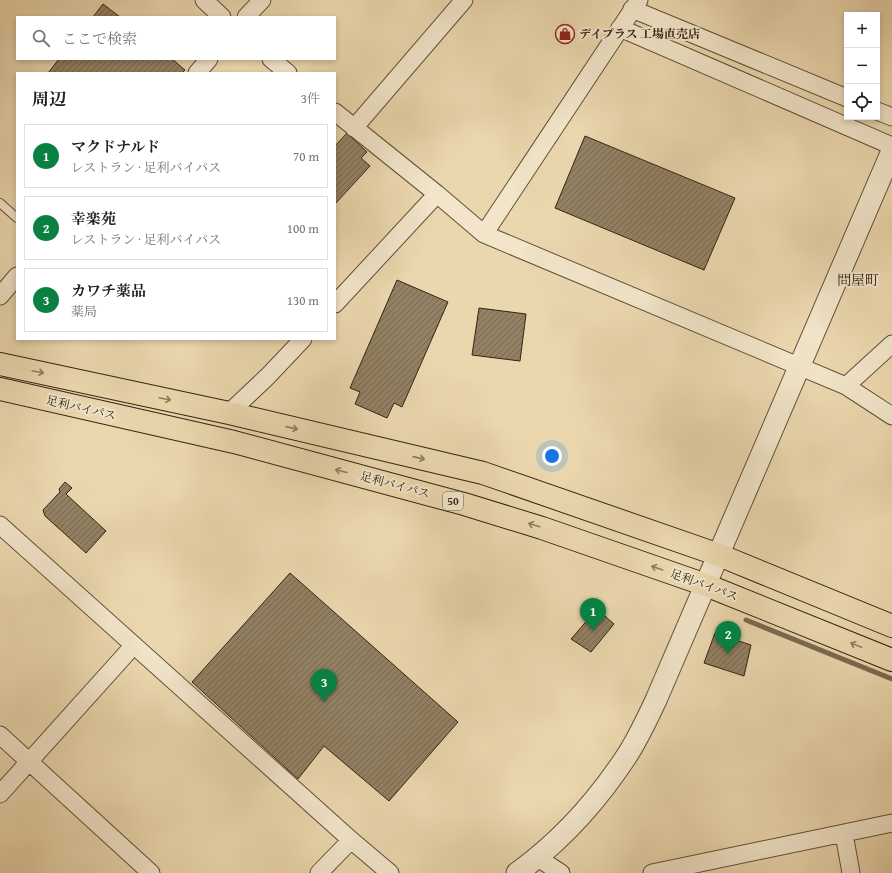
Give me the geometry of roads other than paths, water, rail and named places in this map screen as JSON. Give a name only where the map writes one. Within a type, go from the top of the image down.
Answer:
[{"type":"highway","points":[[0,364],[229,413],[483,473],[719,555],[892,626]]},
{"type":"highway","name":"足利バイパス","points":[[0,389],[234,442],[464,504],[542,528],[706,585],[892,660]]},
{"type":"street","points":[[204,0],[221,16]]},
{"type":"street","points":[[247,16],[262,0]]},
{"type":"street","points":[[354,128],[464,0]]},
{"type":"street","points":[[484,234],[635,4],[844,97]]},
{"type":"street","points":[[620,28],[892,146]]},
{"type":"street","points":[[198,72],[208,60]]},
{"type":"street","points":[[272,60],[287,72]]},
{"type":"street","points":[[880,112],[892,117]]},
{"type":"street","points":[[336,113],[484,234],[799,368],[846,386],[892,416]]},
{"type":"street","points":[[518,873],[538,858],[582,815],[627,756],[656,700],[892,151]]},
{"type":"street","points":[[336,303],[437,194]]},
{"type":"street","points":[[0,296],[16,277]]},
{"type":"street","points":[[229,413],[268,376],[301,340]]},
{"type":"street","points":[[846,386],[892,344]]},
{"type":"street","points":[[0,525],[387,872]]},
{"type":"street","points":[[0,794],[134,644]]},
{"type":"street","points":[[0,735],[151,873]]},
{"type":"street","points":[[652,873],[892,823]]},
{"type":"street","points":[[844,834],[851,873]]},
{"type":"street","points":[[319,873],[351,840]]},
{"type":"street","points":[[538,858],[562,873]]},
{"type":"lane","points":[[0,203],[16,217]]},
{"type":"waterway","points":[[746,620],[892,679]]},
{"type":"place","name":"デイプラス 工場直売店","points":[[565,34]]},
{"type":"place","name":"マクドナルド","points":[[593,631]]},
{"type":"place","name":"幸楽苑","points":[[728,654]]},
{"type":"place","name":"カワチ薬品","points":[[324,702]]},
{"type":"district","name":"問屋町","points":[[858,280]]}]
